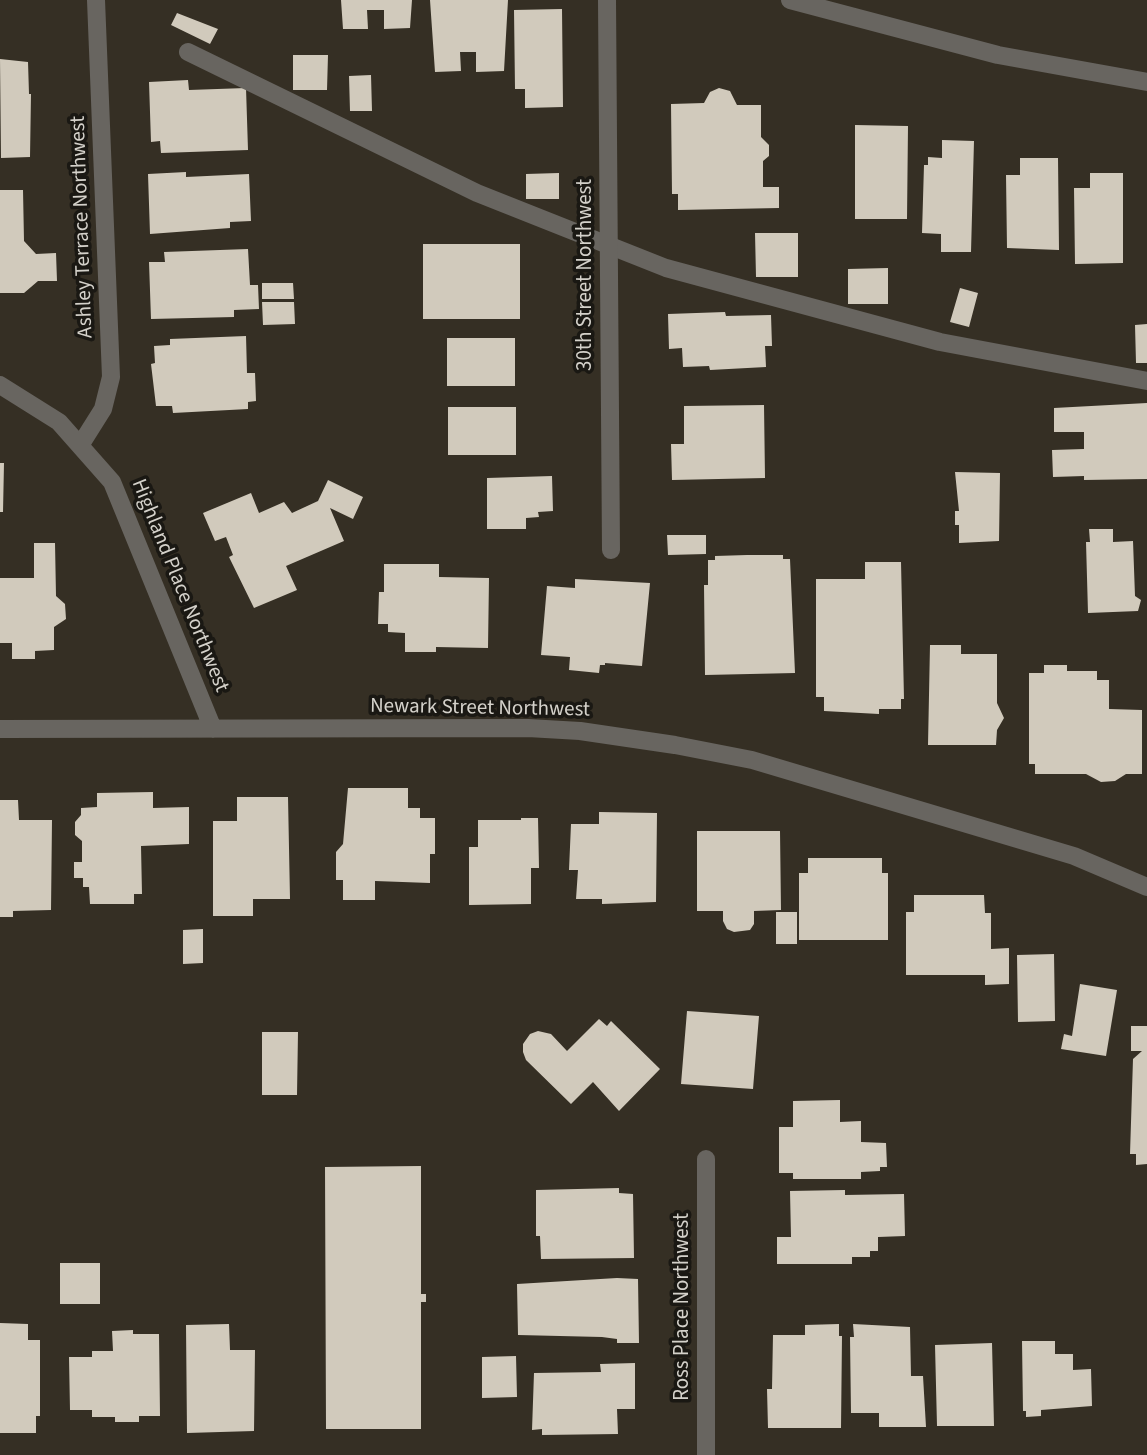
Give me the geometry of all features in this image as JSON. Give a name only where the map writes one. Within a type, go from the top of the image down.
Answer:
[{"type":"street","name":"Ashley Terrace Northwest","points":[[81,444],[103,409],[111,377],[96,0]]},
{"type":"street","name":"30th Street Northwest","points":[[607,0],[611,550]]},
{"type":"street","points":[[790,0],[985,52],[1147,82]]},
{"type":"street","points":[[188,52],[477,193],[666,268],[734,289],[940,342],[1147,381]]},
{"type":"street","name":"Highland Place Northwest","points":[[0,385],[50,415],[81,444],[112,482],[213,729]]},
{"type":"street","name":"Newark Street Northwest","points":[[0,729],[528,728],[580,731],[752,760],[1074,856],[1147,887]]},
{"type":"street","name":"Ross Place Northwest","points":[[706,1159],[706,1455]]},
{"type":"building","points":[[341,0],[412,0],[410,28],[384,29],[384,10],[367,10],[368,29],[343,29]]},
{"type":"building","points":[[430,0],[508,0],[504,71],[476,72],[476,52],[460,52],[461,71],[435,72]]},
{"type":"building","points":[[562,9],[563,107],[525,108],[525,89],[515,89],[514,10]]},
{"type":"building","points":[[177,13],[218,29],[210,44],[171,25]]},
{"type":"building","points":[[293,55],[328,55],[327,90],[293,90]]},
{"type":"building","points":[[0,59],[28,62],[31,94],[30,157],[1,158]]},
{"type":"building","points":[[371,75],[372,111],[350,111],[349,76]]},
{"type":"building","points":[[188,80],[189,90],[246,88],[248,150],[161,153],[160,141],[151,142],[149,82]]},
{"type":"building","points":[[719,88],[730,91],[737,105],[761,105],[761,137],[769,145],[769,156],[763,161],[763,187],[779,187],[779,208],[678,210],[678,194],[672,194],[671,104],[704,103],[710,92]]},
{"type":"building","points":[[855,125],[908,126],[907,219],[855,219]]},
{"type":"building","points":[[942,140],[974,141],[971,252],[941,252],[941,234],[922,233],[924,165],[928,165],[928,157],[942,158]]},
{"type":"building","points":[[1020,158],[1058,158],[1059,250],[1007,248],[1006,175],[1020,175]]},
{"type":"building","points":[[186,172],[186,177],[249,174],[251,221],[230,222],[230,228],[150,234],[148,174]]},
{"type":"building","points":[[559,173],[559,199],[526,199],[526,174]]},
{"type":"building","points":[[1090,173],[1123,173],[1123,263],[1075,264],[1074,188],[1090,188]]},
{"type":"building","points":[[0,190],[23,190],[24,241],[36,254],[56,253],[57,281],[38,281],[24,293],[0,293]]},
{"type":"building","points":[[755,233],[798,233],[798,277],[756,277]]},
{"type":"building","points":[[423,244],[520,244],[520,319],[423,319]]},
{"type":"building","points":[[248,249],[250,285],[258,285],[259,309],[234,310],[234,317],[151,319],[149,262],[165,262],[164,252]]},
{"type":"building","points":[[888,268],[888,304],[848,304],[848,269]]},
{"type":"building","points":[[262,283],[293,283],[294,299],[262,299]]},
{"type":"building","points":[[960,288],[978,293],[969,327],[950,322]]},
{"type":"building","points":[[262,302],[294,302],[295,324],[263,325]]},
{"type":"building","points":[[725,312],[726,316],[771,315],[772,346],[765,346],[766,367],[710,370],[709,366],[683,367],[682,348],[669,349],[668,314]]},
{"type":"building","points":[[1147,324],[1147,363],[1136,363],[1135,325]]},
{"type":"building","points":[[246,336],[247,373],[255,373],[256,401],[248,402],[248,409],[173,413],[172,406],[156,406],[151,364],[155,363],[154,346],[170,345],[170,339]]},
{"type":"building","points":[[447,338],[515,338],[515,386],[447,386]]},
{"type":"building","points":[[1147,403],[1147,479],[1084,480],[1084,476],[1053,477],[1052,450],[1084,449],[1084,432],[1054,432],[1054,408]]},
{"type":"building","points":[[764,405],[765,478],[672,480],[671,444],[684,444],[684,406]]},
{"type":"building","points":[[448,407],[516,407],[516,455],[448,455]]},
{"type":"building","points":[[0,463],[4,463],[3,512],[0,512]]},
{"type":"building","points":[[955,472],[1000,473],[999,541],[959,543],[959,525],[955,525],[955,511],[959,511]]},
{"type":"building","points":[[552,476],[553,511],[538,512],[539,517],[526,518],[526,529],[487,529],[487,478]]},
{"type":"building","points":[[328,480],[363,497],[353,519],[330,508],[344,541],[286,566],[297,590],[254,608],[229,557],[233,555],[226,537],[215,541],[203,513],[251,493],[259,513],[284,502],[292,513],[318,501]]},
{"type":"building","points":[[1089,529],[1113,529],[1113,542],[1133,541],[1135,596],[1141,600],[1138,611],[1088,613],[1086,542],[1090,542]]},
{"type":"building","points":[[667,535],[706,535],[706,554],[668,555]]},
{"type":"building","points":[[34,543],[55,543],[56,596],[65,604],[66,619],[54,627],[54,650],[35,651],[35,659],[12,659],[12,643],[0,643],[0,578],[34,578]]},
{"type":"building","points":[[783,555],[783,559],[790,559],[795,673],[705,675],[704,585],[708,585],[708,560],[715,560],[715,556]]},
{"type":"building","points":[[865,562],[901,562],[904,699],[901,699],[901,709],[879,709],[879,714],[824,711],[824,697],[816,697],[816,579],[865,579]]},
{"type":"building","points":[[384,564],[439,564],[439,577],[489,578],[488,648],[436,647],[436,652],[405,652],[405,633],[388,632],[388,624],[378,624],[379,592],[384,592]]},
{"type":"building","points":[[575,579],[650,583],[642,666],[605,663],[600,665],[599,673],[569,670],[570,657],[541,655],[547,586],[575,588]]},
{"type":"building","points":[[930,645],[961,645],[961,654],[997,654],[997,703],[1004,718],[997,730],[996,745],[928,745]]},
{"type":"building","points":[[1044,665],[1067,665],[1067,671],[1097,671],[1097,680],[1109,680],[1109,709],[1142,710],[1142,774],[1126,774],[1115,781],[1101,782],[1086,774],[1035,774],[1035,764],[1029,764],[1029,673],[1044,673]]},
{"type":"building","points":[[348,788],[408,788],[408,808],[420,808],[420,818],[435,818],[435,854],[430,854],[430,883],[375,881],[375,900],[343,900],[343,880],[336,880],[336,852],[343,844]]},
{"type":"building","points":[[153,792],[153,808],[189,807],[189,844],[141,846],[142,894],[134,894],[134,904],[90,904],[89,887],[83,887],[83,878],[74,878],[74,862],[82,862],[82,841],[75,835],[75,822],[81,815],[81,808],[97,807],[97,793]]},
{"type":"building","points":[[237,797],[288,797],[290,899],[253,899],[253,916],[213,916],[213,821],[237,821]]},
{"type":"building","points":[[0,800],[18,800],[19,820],[52,820],[51,910],[13,911],[13,917],[0,917]]},
{"type":"building","points":[[599,812],[657,813],[656,902],[602,904],[602,899],[576,899],[578,870],[569,870],[571,824],[599,824]]},
{"type":"building","points":[[538,818],[539,868],[531,868],[531,904],[469,905],[469,847],[478,847],[478,820]]},
{"type":"building","points":[[697,831],[780,831],[781,910],[754,911],[754,924],[750,930],[734,932],[727,929],[723,921],[723,911],[697,911]]},
{"type":"building","points":[[808,858],[882,858],[882,873],[888,873],[888,940],[799,940],[799,873],[808,873]]},
{"type":"building","points":[[914,895],[984,895],[985,913],[991,913],[991,949],[1009,948],[1009,984],[985,985],[985,975],[906,975],[906,912],[914,912]]},
{"type":"building","points":[[776,912],[797,912],[797,944],[776,944]]},
{"type":"building","points":[[203,929],[203,963],[183,964],[183,930]]},
{"type":"building","points":[[1054,954],[1055,1021],[1018,1022],[1017,955]]},
{"type":"building","points":[[1080,984],[1117,990],[1106,1056],[1061,1049],[1064,1034],[1072,1036]]},
{"type":"building","points":[[687,1011],[759,1016],[753,1089],[681,1084]]},
{"type":"building","points":[[599,1019],[607,1026],[611,1021],[660,1069],[619,1111],[593,1082],[571,1104],[526,1060],[523,1052],[523,1044],[530,1034],[538,1031],[551,1034],[567,1051]]},
{"type":"building","points":[[1131,1026],[1147,1026],[1147,1164],[1136,1165],[1136,1154],[1130,1154],[1133,1059],[1142,1051],[1131,1051]]},
{"type":"building","points":[[262,1032],[298,1032],[297,1095],[262,1095]]},
{"type":"building","points":[[840,1100],[840,1122],[861,1121],[861,1142],[886,1143],[887,1167],[880,1167],[880,1171],[861,1172],[861,1179],[793,1179],[793,1173],[779,1173],[779,1127],[793,1127],[793,1101]]},
{"type":"building","points":[[421,1166],[421,1294],[426,1294],[426,1302],[421,1302],[421,1429],[326,1429],[325,1167]]},
{"type":"building","points":[[619,1188],[619,1193],[633,1194],[634,1258],[541,1259],[540,1236],[536,1236],[536,1190]]},
{"type":"building","points":[[845,1190],[845,1195],[904,1194],[905,1236],[878,1237],[878,1251],[870,1251],[870,1257],[852,1257],[852,1264],[777,1264],[777,1237],[791,1237],[790,1191]]},
{"type":"building","points":[[60,1263],[100,1263],[100,1304],[60,1304]]},
{"type":"building","points":[[638,1279],[639,1343],[617,1343],[617,1339],[602,1337],[518,1335],[517,1284]]},
{"type":"building","points":[[0,1323],[28,1324],[28,1340],[40,1340],[40,1416],[36,1416],[36,1433],[0,1433]]},
{"type":"building","points":[[229,1324],[230,1350],[255,1350],[254,1431],[187,1433],[186,1325]]},
{"type":"building","points":[[839,1324],[839,1336],[842,1336],[841,1428],[768,1428],[767,1389],[772,1389],[773,1335],[805,1335],[805,1325]]},
{"type":"building","points":[[853,1324],[910,1327],[911,1376],[923,1376],[926,1427],[879,1427],[879,1413],[851,1413],[850,1337],[854,1337]]},
{"type":"building","points":[[133,1330],[133,1334],[159,1334],[160,1416],[139,1416],[139,1422],[115,1422],[115,1417],[92,1417],[92,1410],[70,1410],[69,1357],[92,1357],[92,1351],[113,1351],[112,1331]]},
{"type":"building","points":[[1022,1341],[1055,1341],[1055,1354],[1073,1354],[1073,1370],[1091,1369],[1092,1406],[1041,1410],[1041,1416],[1026,1417],[1026,1411],[1023,1411]]},
{"type":"building","points":[[992,1343],[994,1426],[937,1426],[935,1345]]},
{"type":"building","points":[[516,1356],[517,1397],[482,1398],[482,1357]]},
{"type":"building","points":[[635,1363],[635,1409],[617,1409],[618,1434],[542,1435],[542,1429],[532,1430],[534,1373],[601,1372],[600,1364]]}]
